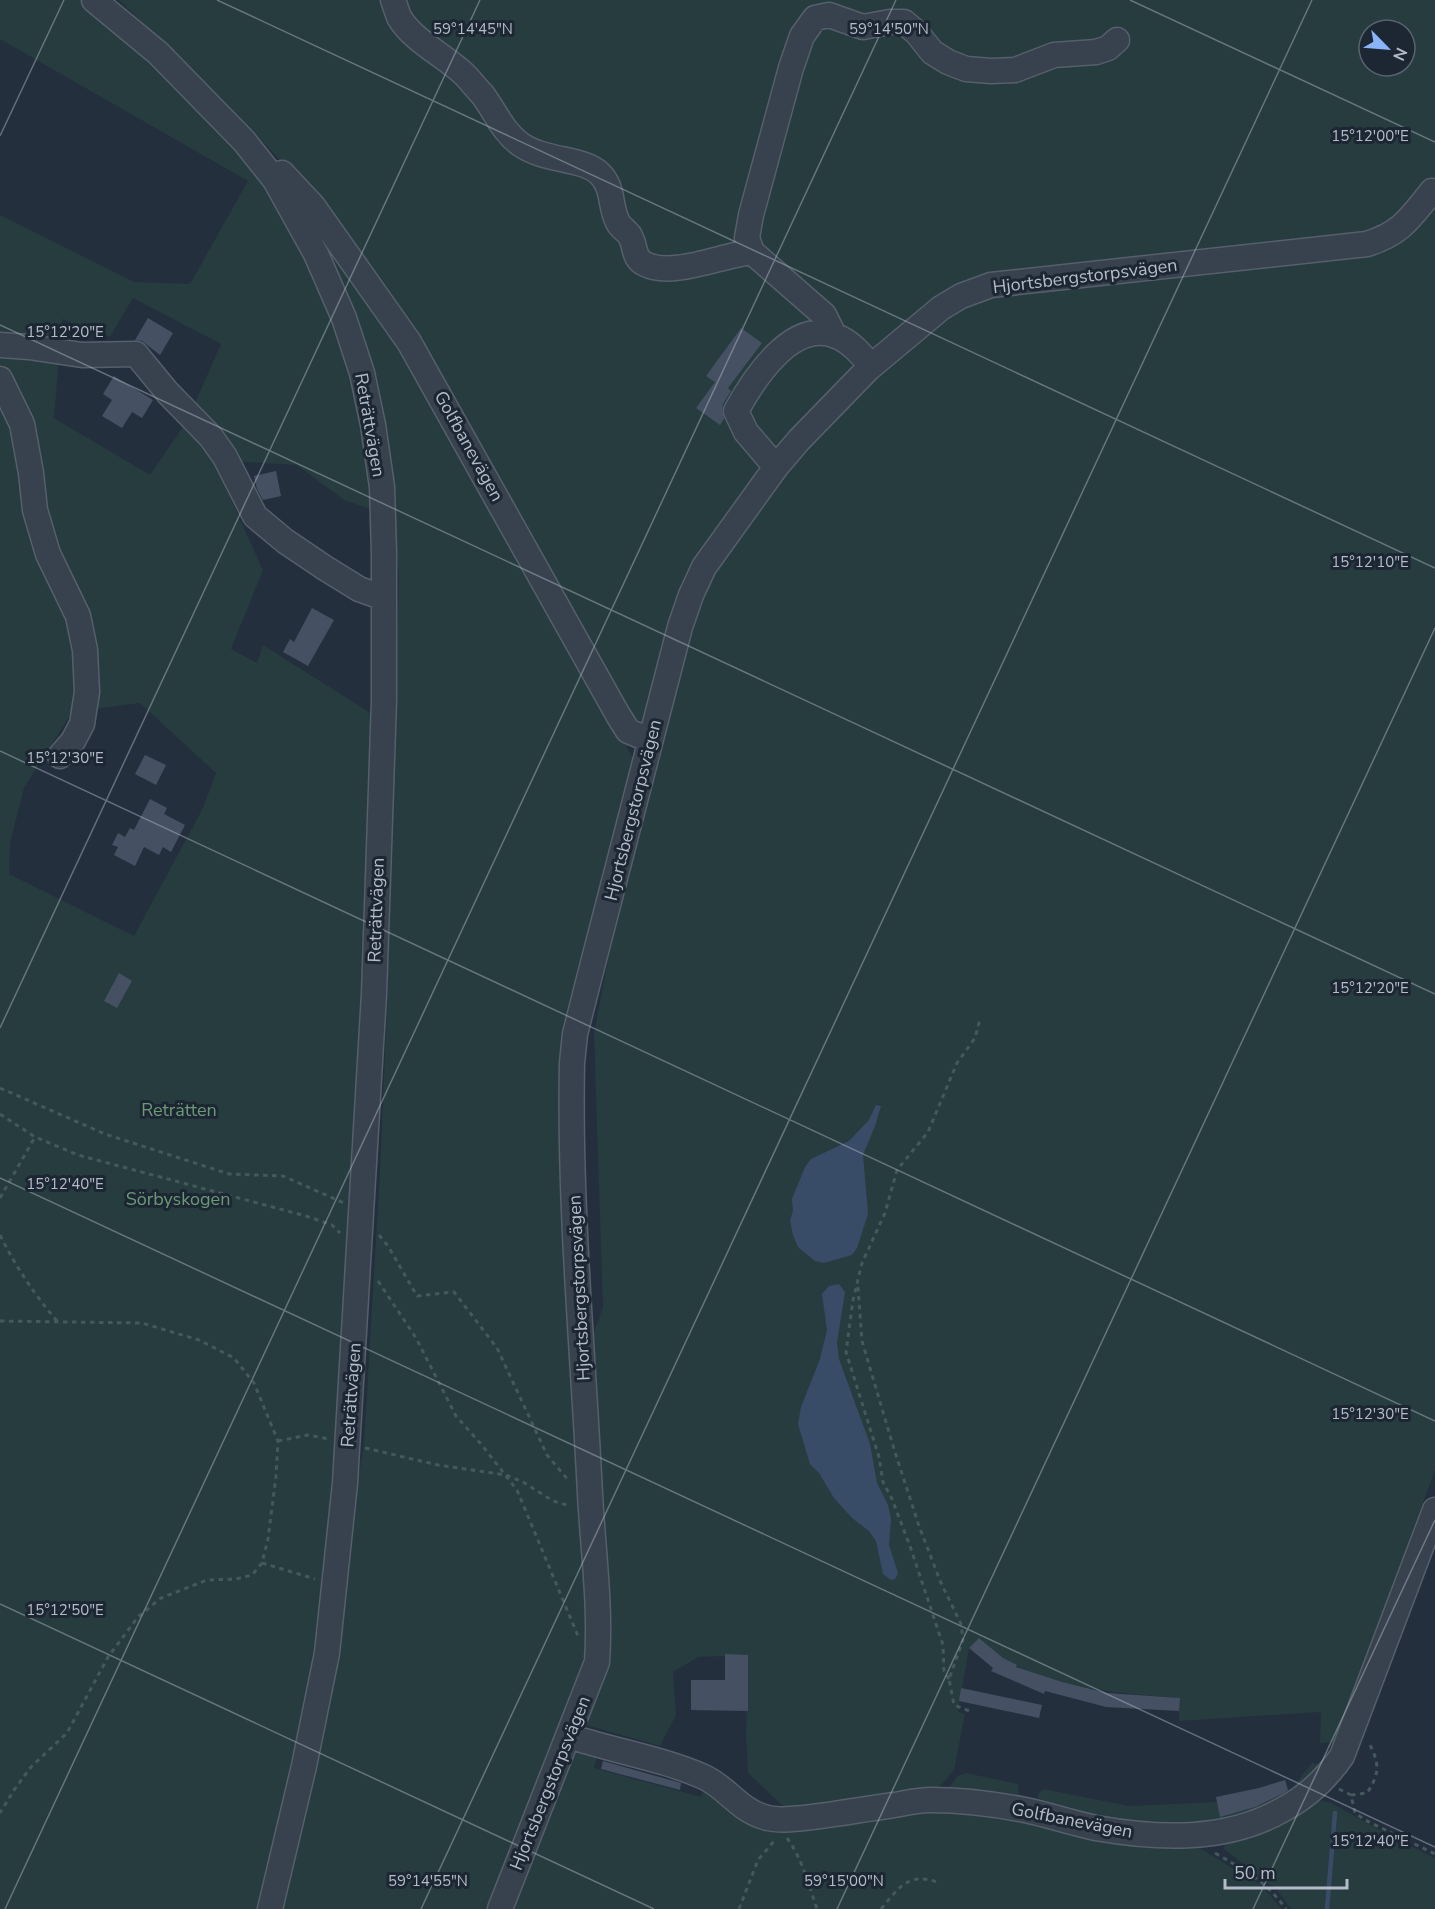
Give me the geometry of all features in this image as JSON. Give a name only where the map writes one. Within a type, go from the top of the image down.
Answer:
[{"type":"street","name":"Reträttvägen","points":[[94,0],[158,53],[244,141],[275,180],[316,254],[344,318],[362,373],[373,425],[381,487],[384,700],[374,994],[348,1443],[324,1664],[304,1766],[270,1909]]},
{"type":"street","points":[[393,0],[400,18],[411,31],[464,74],[483,96],[502,127],[520,144],[538,155],[586,164],[600,174],[610,189],[618,223],[631,237],[634,254],[644,264],[681,268],[732,254],[752,252]]},
{"type":"street","points":[[834,335],[824,315],[752,252],[747,238],[750,215],[791,68],[802,36],[815,18],[829,15],[863,27],[904,22],[932,52],[948,62],[966,69],[991,71],[1015,70],[1054,55],[1096,52],[1108,48],[1117,40]]},
{"type":"street","name":"Golfbanevägen","points":[[265,168],[282,173],[313,206],[409,342],[618,715],[628,731],[650,740]]},
{"type":"street","name":"Hjortsbergstorpsvägen","points":[[500,1909],[597,1662],[599,1637],[597,1579],[590,1505],[578,1277],[572,1063],[575,1034],[680,627],[690,595],[704,567],[776,467],[832,405],[871,366],[940,308],[961,296],[991,285],[1367,244],[1386,238],[1402,227],[1433,193]]},
{"type":"street","points":[[776,467],[746,432],[736,411],[752,383],[784,346],[811,334],[834,335],[850,344],[871,366]]},
{"type":"street","points":[[0,345],[82,355],[136,354],[168,393],[211,437],[255,516],[285,541],[325,568],[359,589],[384,598]]},
{"type":"street","points":[[0,379],[22,424],[35,510],[48,554],[78,616],[85,650],[87,692],[82,724],[73,741],[60,756]]},
{"type":"street","name":"Golfbanevägen","points":[[569,1736],[675,1766],[705,1778],[752,1813],[783,1820],[927,1800],[958,1801],[1026,1810],[1094,1827],[1125,1832],[1184,1836],[1225,1832],[1270,1817],[1308,1793],[1331,1772],[1346,1746],[1432,1525]]},
{"type":"path","points":[[972,1712],[954,1705],[949,1678],[944,1671],[943,1645],[907,1539],[883,1482],[879,1457],[846,1352],[853,1300],[862,1263],[885,1213],[897,1170],[927,1132],[957,1063],[975,1038],[980,1019]]},
{"type":"path","points":[[0,1088],[105,1134],[230,1174],[283,1176],[355,1208],[388,1246],[417,1296],[454,1292],[497,1348],[547,1455],[590,1505]]},
{"type":"path","points":[[0,1114],[35,1137],[78,1155],[332,1225],[360,1253]]},
{"type":"path","points":[[0,1198],[35,1137]]},
{"type":"path","points":[[0,1235],[32,1291],[57,1321]]},
{"type":"path","points":[[377,1280],[416,1338],[456,1416],[517,1490],[581,1645]]},
{"type":"path","points":[[857,1283],[862,1341],[894,1449],[919,1526],[941,1583],[961,1624],[963,1640],[949,1678]]},
{"type":"path","points":[[0,1321],[142,1323],[199,1340],[234,1358],[254,1383],[278,1441],[273,1497],[262,1563],[252,1575],[236,1579],[207,1580],[162,1598],[138,1617],[108,1657],[67,1733],[32,1767],[0,1813]]},
{"type":"path","points":[[278,1441],[308,1435],[438,1466],[506,1475],[523,1482],[553,1501],[574,1507],[590,1505]]},
{"type":"path","points":[[262,1563],[334,1586]]},
{"type":"path","points":[[1322,1781],[1351,1794],[1355,1813],[1365,1820],[1435,1854]]},
{"type":"path","points":[[739,1909],[758,1860],[783,1833],[792,1844],[817,1909]]},
{"type":"path","points":[[1212,1852],[1258,1878],[1275,1894],[1286,1909]]},
{"type":"path","points":[[881,1909],[903,1884],[914,1878],[927,1878],[940,1883]]},
{"type":"green space","name":"Reträtten","points":[[0,0],[81,0],[237,140],[314,268],[357,393],[374,510],[344,500],[297,465],[213,460],[263,570],[231,649],[257,663],[263,645],[372,714],[367,934],[345,1443],[305,1721],[259,1909],[0,1909],[0,215],[134,282],[190,284],[248,181],[0,39]],"holes":[[[133,298],[221,344],[187,421],[150,475],[54,418],[62,319],[110,337]],[[140,703],[216,773],[203,808],[134,936],[9,874],[10,843],[24,788],[72,712]]]},
{"type":"green space","points":[[119,0],[1435,0],[1435,1470],[1335,1742],[1320,1743],[1321,1712],[1179,1721],[1179,1698],[1067,1684],[1024,1669],[1004,1659],[979,1638],[969,1648],[958,1712],[965,1714],[954,1770],[929,1796],[785,1808],[748,1773],[746,1736],[748,1655],[698,1657],[673,1672],[676,1715],[660,1746],[569,1720],[495,1909],[277,1909],[341,1584],[364,1444],[387,1004],[399,576],[388,436],[376,376],[358,317],[334,265],[287,186],[311,193],[245,123]],"holes":[[[595,689],[644,766],[594,1034],[603,1308],[584,1357],[568,1060],[636,764]]]},
{"type":"green space","points":[[582,1751],[597,1755],[594,1768],[701,1797],[704,1787],[733,1808],[931,1808],[1189,1842],[1261,1885],[1282,1909],[506,1909],[568,1755]]},
{"type":"green space","points":[[1312,1763],[1322,1767],[1278,1808],[1178,1830],[1043,1808],[1038,1800],[1038,1794],[1043,1789],[1129,1806],[1240,1801],[1289,1792]]},
{"type":"green space","points":[[966,1773],[1018,1784],[1019,1794],[1014,1799],[943,1795],[958,1776]]},
{"type":"green space","points":[[1319,1800],[1331,1803],[1435,1858],[1435,1909],[1291,1909],[1277,1890],[1224,1849],[1226,1841],[1307,1802]]},
{"type":"water","points":[[876,1105],[881,1106],[863,1155],[868,1214],[857,1248],[852,1255],[824,1263],[815,1261],[798,1247],[793,1235],[790,1220],[793,1211],[792,1199],[805,1167],[811,1159],[849,1141],[869,1120]]},
{"type":"water","points":[[839,1284],[845,1292],[837,1343],[839,1359],[870,1444],[877,1483],[888,1505],[891,1519],[889,1545],[898,1573],[895,1579],[891,1580],[883,1574],[876,1541],[869,1531],[852,1518],[834,1498],[819,1473],[810,1464],[798,1424],[801,1407],[820,1359],[827,1330],[822,1294],[829,1286]]},
{"type":"building","points":[[148,318],[173,333],[160,355],[142,341],[135,340]]},
{"type":"building","points":[[741,328],[762,343],[728,388],[731,391],[723,404],[724,419],[720,425],[696,408],[715,382],[706,376]]},
{"type":"building","points":[[114,376],[153,400],[142,418],[132,412],[122,428],[102,416],[112,400],[103,394]]},
{"type":"building","points":[[276,471],[281,496],[263,500],[254,476]]},
{"type":"building","points":[[312,608],[334,620],[308,666],[283,652],[290,639],[294,642]]},
{"type":"building","points":[[145,755],[166,765],[156,785],[135,774]]},
{"type":"building","points":[[150,799],[167,808],[164,814],[185,825],[171,852],[163,847],[159,855],[144,847],[135,866],[114,855],[118,847],[112,845],[118,833],[125,837],[130,828],[134,830]]},
{"type":"building","points":[[119,973],[132,981],[117,1008],[104,1001]]},
{"type":"building","points":[[979,1638],[1003,1658],[1017,1665],[1016,1667],[1107,1693],[1180,1698],[1179,1711],[1106,1707],[1045,1691],[1044,1694],[991,1671],[993,1668],[969,1648]]},
{"type":"building","points":[[725,1654],[748,1655],[748,1711],[691,1710],[691,1680],[725,1680]]},
{"type":"building","points":[[961,1688],[1042,1705],[1039,1718],[959,1701]]},
{"type":"building","points":[[603,1761],[681,1783],[680,1790],[601,1769]]},
{"type":"building","points":[[1285,1780],[1288,1790],[1284,1793],[1255,1807],[1220,1817],[1216,1797]]},
{"type":"waterway","points":[[1327,1909],[1335,1813]]},
{"type":"park label","name":"Sörbyskogen","points":[[178,1199]]}]
